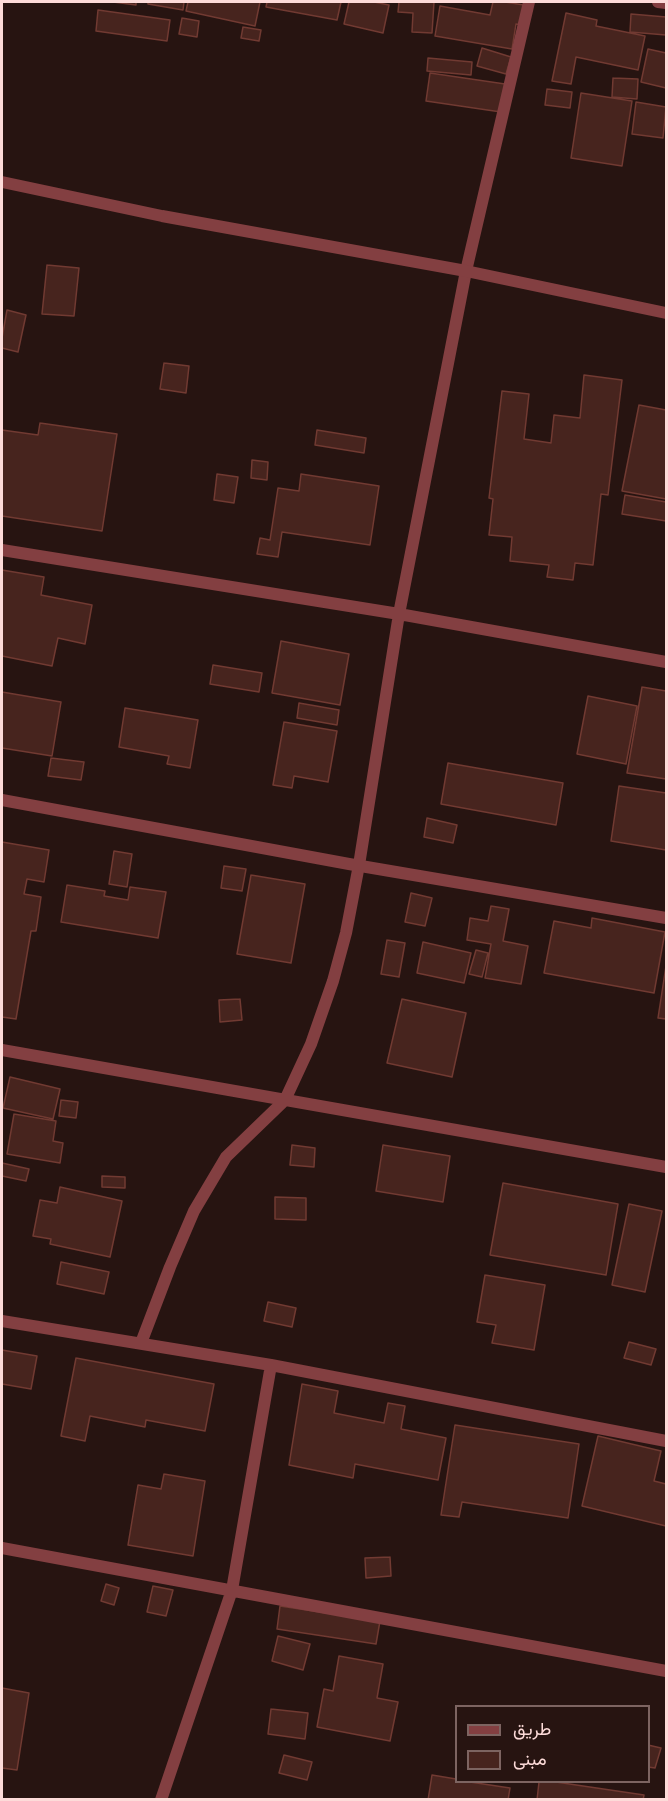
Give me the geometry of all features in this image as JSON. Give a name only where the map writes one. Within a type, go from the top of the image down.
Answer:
[{"type":"street","points":[[141,1343],[190,1220],[226,1157],[285,1100],[311,1044],[333,981],[346,933],[359,865],[399,614],[466,271],[529,2]]},
{"type":"street","points":[[658,2],[666,3]]},
{"type":"street","points":[[2,182],[162,216],[466,271],[666,313]]},
{"type":"street","points":[[2,550],[399,614],[666,662]]},
{"type":"street","points":[[2,800],[666,918]]},
{"type":"street","points":[[2,1050],[666,1167]]},
{"type":"street","points":[[2,1321],[271,1365],[666,1441]]},
{"type":"street","points":[[161,1800],[232,1590],[271,1365]]},
{"type":"street","points":[[2,1548],[666,1671]]},
{"type":"building","points":[[113,2],[136,2],[136,5]]},
{"type":"building","points":[[148,2],[184,2],[183,10],[148,4]]},
{"type":"building","points":[[188,2],[260,2],[255,26],[186,11]]},
{"type":"building","points":[[267,2],[341,2],[337,20],[266,7]]},
{"type":"building","points":[[349,2],[374,2],[389,5],[383,33],[344,24]]},
{"type":"building","points":[[399,2],[434,2],[432,33],[412,32],[413,13],[398,12]]},
{"type":"building","points":[[493,2],[530,6],[527,26],[516,24],[512,49],[435,36],[440,6],[490,15]]},
{"type":"building","points":[[98,10],[170,20],[167,41],[96,31]]},
{"type":"building","points":[[566,13],[597,20],[596,26],[645,36],[638,70],[576,57],[571,84],[552,81]]},
{"type":"building","points":[[631,14],[666,17],[666,35],[630,32]]},
{"type":"building","points":[[182,18],[199,21],[197,37],[179,34]]},
{"type":"building","points":[[243,27],[261,30],[259,41],[241,38]]},
{"type":"building","points":[[482,48],[511,57],[506,74],[477,66]]},
{"type":"building","points":[[648,49],[666,53],[666,88],[641,82]]},
{"type":"building","points":[[428,58],[472,62],[471,75],[427,71]]},
{"type":"building","points":[[430,73],[505,84],[501,112],[426,101]]},
{"type":"building","points":[[613,78],[638,79],[637,99],[612,97]]},
{"type":"building","points":[[547,89],[572,92],[570,108],[545,105]]},
{"type":"building","points":[[581,93],[632,101],[622,166],[571,158]]},
{"type":"building","points":[[636,102],[666,107],[663,138],[632,134]]},
{"type":"building","points":[[47,265],[79,268],[74,316],[42,314]]},
{"type":"building","points":[[7,310],[26,315],[18,352],[2,348]]},
{"type":"building","points":[[164,363],[189,366],[186,393],[160,389]]},
{"type":"building","points":[[584,375],[622,380],[608,495],[601,494],[593,565],[575,563],[573,580],[547,577],[549,565],[510,561],[512,537],[489,535],[493,499],[489,498],[502,391],[529,394],[524,439],[551,443],[554,415],[580,418]]},
{"type":"building","points":[[639,405],[666,410],[666,499],[622,491]]},
{"type":"building","points":[[40,423],[117,434],[102,531],[2,516],[2,430],[38,435]]},
{"type":"building","points":[[317,430],[366,438],[364,453],[315,445]]},
{"type":"building","points":[[252,460],[268,462],[267,480],[251,478]]},
{"type":"building","points":[[217,474],[238,477],[234,503],[214,500]]},
{"type":"building","points":[[301,474],[379,486],[370,545],[282,532],[278,557],[257,554],[260,538],[270,540],[278,488],[299,491]]},
{"type":"building","points":[[625,495],[666,502],[666,521],[622,514]]},
{"type":"building","points":[[2,570],[44,577],[41,595],[92,605],[85,644],[58,638],[52,666],[2,656]]},
{"type":"building","points":[[281,641],[349,654],[340,705],[272,693]]},
{"type":"building","points":[[213,665],[262,673],[259,692],[210,684]]},
{"type":"building","points":[[642,687],[666,691],[666,779],[627,773]]},
{"type":"building","points":[[2,692],[61,702],[52,756],[2,748]]},
{"type":"building","points":[[588,696],[637,706],[626,764],[577,754]]},
{"type":"building","points":[[299,703],[339,710],[337,725],[297,718]]},
{"type":"building","points":[[125,708],[198,720],[190,768],[167,764],[169,756],[119,747]]},
{"type":"building","points":[[284,722],[337,731],[328,782],[294,776],[292,788],[273,785]]},
{"type":"building","points":[[51,758],[84,762],[81,780],[48,776]]},
{"type":"building","points":[[448,763],[563,783],[556,825],[441,804]]},
{"type":"building","points":[[619,786],[666,793],[666,850],[611,841]]},
{"type":"building","points":[[427,818],[457,825],[453,843],[424,837]]},
{"type":"building","points":[[2,842],[49,850],[44,882],[27,879],[24,894],[41,897],[36,931],[31,931],[16,1019],[2,1017]]},
{"type":"building","points":[[114,851],[132,854],[127,887],[109,884]]},
{"type":"building","points":[[224,866],[246,869],[242,891],[221,888]]},
{"type":"building","points":[[251,875],[305,884],[291,963],[237,954]]},
{"type":"building","points":[[67,885],[105,891],[104,896],[128,900],[130,887],[166,892],[158,938],[61,922]]},
{"type":"building","points":[[411,893],[432,898],[425,926],[405,922]]},
{"type":"building","points":[[491,906],[509,909],[503,941],[528,946],[521,984],[485,978],[491,944],[467,940],[470,918],[488,921]]},
{"type":"building","points":[[592,918],[665,932],[654,993],[544,973],[554,921],[591,928]]},
{"type":"building","points":[[387,940],[405,943],[399,977],[381,974]]},
{"type":"building","points":[[423,942],[471,953],[464,983],[417,973]]},
{"type":"building","points":[[476,950],[488,953],[482,977],[469,974]]},
{"type":"building","points":[[666,966],[666,1019],[658,1018]]},
{"type":"building","points":[[240,999],[242,1020],[220,1022],[219,1000]]},
{"type":"building","points":[[402,999],[466,1013],[452,1077],[387,1063]]},
{"type":"building","points":[[10,1077],[60,1089],[53,1119],[3,1108]]},
{"type":"building","points":[[61,1100],[78,1102],[76,1118],[59,1116]]},
{"type":"building","points":[[14,1114],[56,1121],[53,1141],[63,1143],[60,1163],[7,1154]]},
{"type":"building","points":[[292,1145],[315,1148],[314,1167],[290,1165]]},
{"type":"building","points":[[383,1145],[450,1156],[443,1202],[376,1191]]},
{"type":"building","points":[[2,1163],[29,1169],[26,1181],[2,1176]]},
{"type":"building","points":[[102,1176],[125,1177],[125,1188],[102,1187]]},
{"type":"building","points":[[503,1183],[618,1204],[606,1275],[490,1255]]},
{"type":"building","points":[[60,1187],[122,1201],[110,1257],[50,1244],[51,1239],[33,1236],[40,1200],[57,1203]]},
{"type":"building","points":[[275,1197],[306,1198],[306,1220],[275,1219]]},
{"type":"building","points":[[629,1204],[662,1211],[645,1292],[612,1285]]},
{"type":"building","points":[[61,1262],[109,1272],[104,1294],[57,1284]]},
{"type":"building","points":[[485,1275],[545,1285],[534,1350],[492,1343],[496,1325],[477,1322]]},
{"type":"building","points":[[268,1302],[296,1308],[292,1327],[264,1321]]},
{"type":"building","points":[[629,1342],[656,1349],[651,1365],[624,1358]]},
{"type":"building","points":[[2,1350],[37,1356],[31,1389],[2,1384]]},
{"type":"building","points":[[76,1358],[214,1384],[205,1431],[146,1420],[145,1427],[90,1416],[85,1441],[61,1436]]},
{"type":"building","points":[[302,1384],[338,1391],[334,1413],[384,1423],[388,1403],[405,1406],[401,1429],[446,1438],[438,1480],[355,1464],[353,1478],[289,1465]]},
{"type":"building","points":[[455,1425],[579,1444],[568,1518],[462,1502],[459,1517],[441,1515]]},
{"type":"building","points":[[598,1436],[661,1451],[654,1481],[666,1484],[666,1526],[582,1506]]},
{"type":"building","points":[[164,1474],[205,1481],[193,1556],[128,1545],[138,1485],[161,1489]]},
{"type":"building","points":[[390,1557],[391,1576],[366,1578],[365,1558]]},
{"type":"building","points":[[106,1584],[119,1588],[114,1605],[101,1601]]},
{"type":"building","points":[[153,1586],[173,1590],[166,1616],[147,1612]]},
{"type":"building","points":[[280,1606],[380,1621],[376,1644],[277,1629]]},
{"type":"building","points":[[278,1636],[310,1644],[303,1670],[272,1661]]},
{"type":"building","points":[[339,1656],[383,1664],[377,1698],[398,1702],[390,1741],[317,1727],[324,1689],[333,1691]]},
{"type":"building","points":[[2,1688],[29,1693],[17,1770],[2,1768]]},
{"type":"building","points":[[271,1709],[308,1713],[305,1739],[268,1734]]},
{"type":"building","points":[[650,1745],[661,1748],[655,1768],[650,1767]]},
{"type":"building","points":[[284,1755],[312,1762],[307,1780],[279,1773]]},
{"type":"building","points":[[432,1775],[455,1779],[455,1783],[477,1783],[510,1788],[508,1800],[428,1800]]},
{"type":"building","points":[[539,1783],[563,1783],[644,1795],[643,1800],[537,1800]]}]
